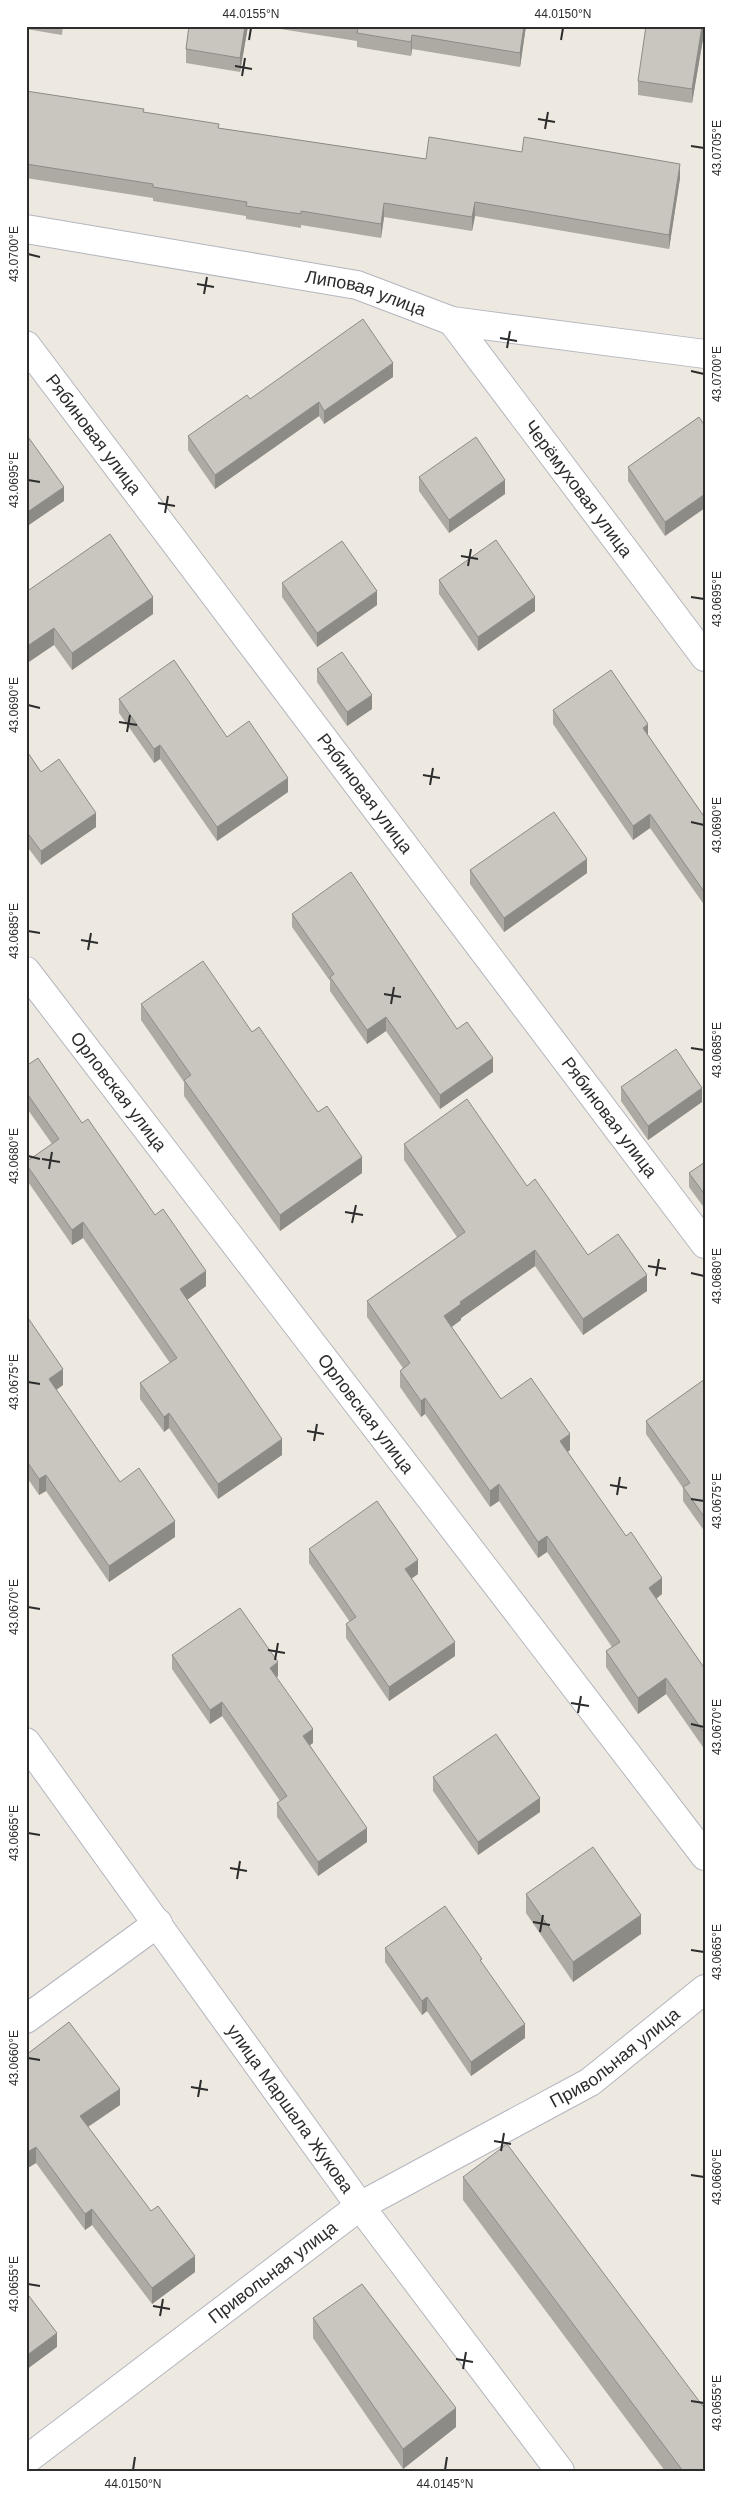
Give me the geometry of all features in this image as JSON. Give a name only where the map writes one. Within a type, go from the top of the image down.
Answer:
[{"type":"street","name":"Липовая улица","points":[[26,229],[357,285],[452,321],[705,354]]},
{"type":"street","name":"Черёмуховая улица","points":[[452,321],[705,657]]},
{"type":"street","name":"Рябиновая улица","points":[[26,345],[705,1244]]},
{"type":"street","name":"Орловская улица","points":[[26,971],[705,1856]]},
{"type":"street","name":"улица Маршала Жукова","points":[[26,1742],[360,2206],[560,2471]]},
{"type":"street","points":[[26,2019],[158,1923]]},
{"type":"street","name":"Привольная улица","points":[[26,2460],[360,2206],[590,2082],[705,1989]]},
{"type":"building","points":[[189,26],[245,26],[240,58],[186,49]]},
{"type":"building","points":[[349,26],[524,26],[520,53],[412,35],[411,42],[357,33],[358,28]]},
{"type":"building","points":[[646,26],[702,26],[692,89],[638,81]]},
{"type":"building","points":[[26,91],[144,109],[143,112],[219,124],[218,128],[426,159],[429,137],[522,152],[524,137],[680,164],[669,235],[475,202],[472,217],[384,203],[381,224],[301,211],[301,214],[246,206],[247,202],[153,187],[153,184],[26,164]]},
{"type":"building","points":[[363,319],[393,363],[324,411],[319,402],[215,475],[188,436],[247,395],[250,399]]},
{"type":"building","points":[[699,417],[705,426],[705,494],[665,522],[628,467]]},
{"type":"building","points":[[26,434],[64,487],[26,513]]},
{"type":"building","points":[[476,437],[505,480],[449,520],[419,477]]},
{"type":"building","points":[[110,534],[153,597],[72,653],[54,628],[26,647],[26,592]]},
{"type":"building","points":[[496,540],[535,597],[478,637],[439,580]]},
{"type":"building","points":[[342,541],[377,591],[317,633],[282,583]]},
{"type":"building","points":[[342,652],[372,695],[347,712],[317,669]]},
{"type":"building","points":[[174,660],[227,737],[249,721],[288,778],[217,827],[160,745],[154,749],[119,699]]},
{"type":"building","points":[[611,670],[648,724],[643,728],[705,818],[705,893],[650,814],[633,826],[553,710]]},
{"type":"building","points":[[26,750],[41,772],[59,759],[96,813],[41,851],[26,831]]},
{"type":"building","points":[[554,812],[587,859],[504,918],[470,870]]},
{"type":"building","points":[[351,872],[457,1029],[467,1022],[493,1058],[440,1095],[386,1017],[367,1030],[330,977],[334,974],[292,914]]},
{"type":"building","points":[[203,961],[252,1032],[259,1027],[318,1112],[327,1106],[362,1157],[280,1215],[184,1080],[191,1075],[141,1004]]},
{"type":"building","points":[[676,1049],[702,1088],[648,1126],[621,1087]]},
{"type":"building","points":[[38,1058],[82,1123],[88,1119],[155,1215],[163,1209],[206,1271],[180,1289],[282,1439],[218,1484],[169,1413],[164,1417],[140,1383],[177,1358],[83,1222],[72,1230],[26,1164],[26,1162],[59,1139],[26,1092],[26,1066]]},
{"type":"building","points":[[467,1099],[527,1186],[535,1179],[588,1255],[618,1234],[647,1275],[583,1319],[535,1250],[460,1302],[461,1304],[444,1316],[501,1399],[531,1378],[570,1434],[560,1441],[626,1536],[631,1532],[662,1578],[649,1588],[705,1669],[705,1734],[666,1678],[638,1698],[606,1651],[620,1642],[547,1536],[538,1542],[499,1484],[490,1491],[425,1398],[421,1401],[400,1371],[410,1363],[367,1301],[465,1232],[404,1144]]},
{"type":"building","points":[[705,1162],[705,1195],[689,1173]]},
{"type":"building","points":[[26,1315],[63,1369],[49,1379],[120,1482],[139,1468],[175,1521],[109,1566],[46,1475],[39,1479],[26,1460]]},
{"type":"building","points":[[705,1379],[705,1518],[683,1487],[690,1483],[646,1421]]},
{"type":"building","points":[[377,1501],[418,1560],[405,1569],[455,1642],[389,1687],[346,1624],[356,1617],[309,1549]]},
{"type":"building","points":[[240,1608],[278,1662],[270,1668],[313,1729],[303,1736],[367,1828],[318,1862],[277,1803],[287,1796],[222,1702],[210,1710],[172,1655]]},
{"type":"building","points":[[496,1734],[540,1798],[478,1842],[433,1777]]},
{"type":"building","points":[[593,1847],[641,1915],[573,1962],[526,1894]]},
{"type":"building","points":[[445,1906],[525,2024],[471,2062],[427,1997],[422,2001],[385,1948]]},
{"type":"building","points":[[69,2022],[120,2089],[80,2116],[151,2211],[158,2206],[195,2256],[152,2288],[92,2209],[85,2214],[36,2147],[26,2153],[26,2055]]},
{"type":"building","points":[[507,2144],[705,2409],[705,2471],[683,2471],[463,2177]]},
{"type":"building","points":[[362,2284],[456,2408],[403,2449],[313,2318]]},
{"type":"building","points":[[26,2292],[57,2333],[26,2356]]}]
